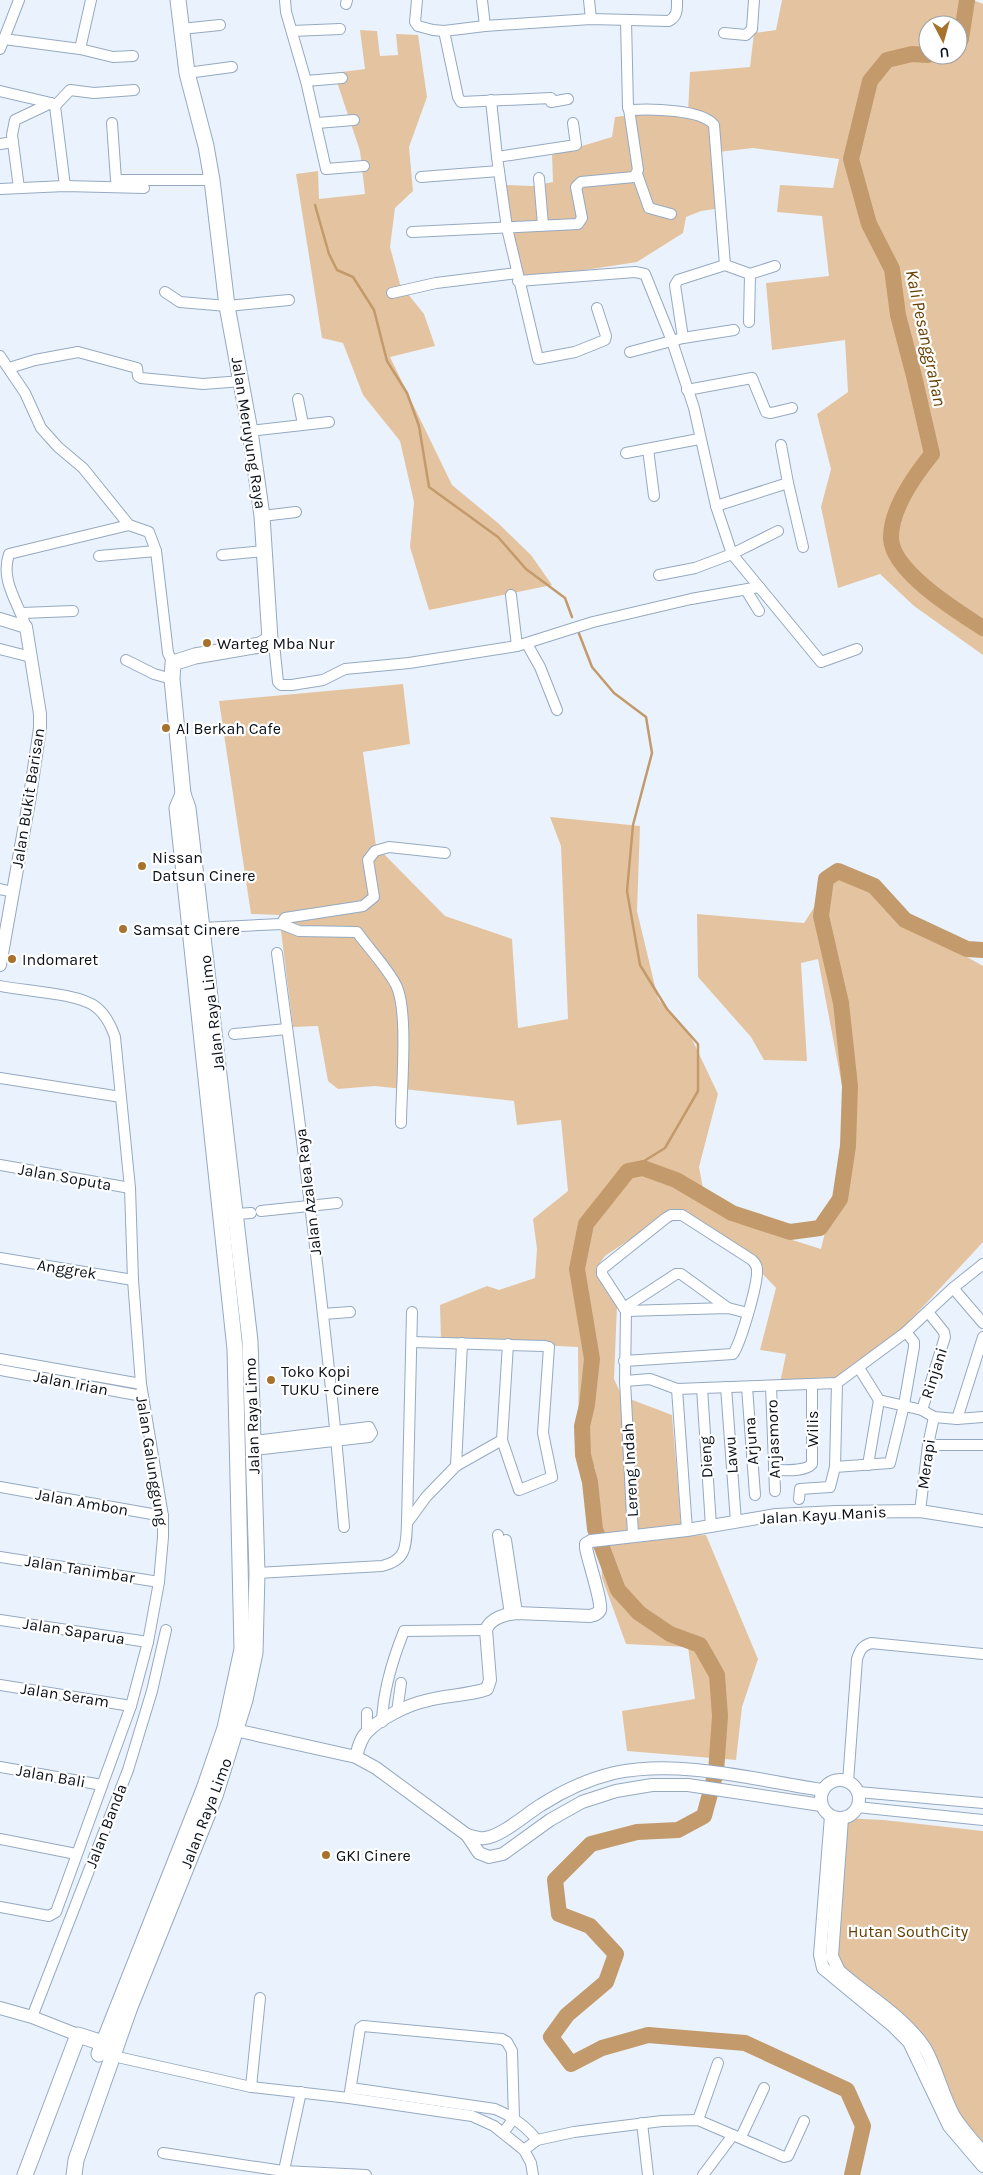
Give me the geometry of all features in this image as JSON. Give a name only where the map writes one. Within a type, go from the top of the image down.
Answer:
[{"type":"main road","name":"Jalan Meruyung Raya","points":[[178,0],[187,73],[206,146],[212,180],[227,306],[250,431],[262,516],[270,640]]},
{"type":"main road","points":[[183,794],[172,679],[173,663],[195,656],[260,645],[270,640]]},
{"type":"main road","name":"Jalan Raya Limo","points":[[183,794],[188,808],[202,928],[199,955]]},
{"type":"main road","name":"Jalan Raya Limo","points":[[183,794],[177,808],[199,955],[226,1193],[235,1349],[242,1649],[231,1729]]},
{"type":"main road","name":"Jalan Raya Limo","points":[[66,2175],[68,2169],[75,2168],[108,2052],[204,1789],[231,1729],[255,1654],[257,1573],[250,1341],[249,1213],[226,1193]]},
{"type":"main road","points":[[25,2175],[76,2038],[108,2052]]},
{"type":"street","points":[[0,49],[19,0]]},
{"type":"street","points":[[80,49],[91,0]]},
{"type":"street","points":[[285,0],[286,12],[317,123],[326,168],[364,166]]},
{"type":"street","points":[[417,0],[415,22],[418,26],[444,31],[485,26],[591,19],[669,20],[674,18],[677,13],[678,0]]},
{"type":"street","points":[[482,0],[485,26]]},
{"type":"street","points":[[589,0],[591,19]]},
{"type":"street","points":[[724,33],[746,35],[752,29],[754,0]]},
{"type":"street","points":[[626,20],[627,106],[638,170],[637,174],[649,208],[671,214]]},
{"type":"street","points":[[181,28],[220,25]]},
{"type":"street","points":[[292,31],[340,29]]},
{"type":"street","points":[[444,31],[460,100],[464,103],[551,98],[551,102],[568,99]]},
{"type":"street","points":[[4,39],[80,49],[113,57],[133,56]]},
{"type":"street","points":[[187,73],[232,67]]},
{"type":"street","points":[[306,81],[342,78]]},
{"type":"street","points":[[19,188],[12,128],[15,120],[53,104],[70,90],[94,93],[134,90]]},
{"type":"street","points":[[0,91],[53,104]]},
{"type":"street","points":[[491,100],[507,228],[517,277],[538,359],[574,352],[605,340],[606,336],[597,308]]},
{"type":"street","points":[[53,104],[65,186]]},
{"type":"street","points":[[629,109],[664,109],[708,119],[714,125],[725,265]]},
{"type":"street","points":[[317,123],[354,120]]},
{"type":"street","points":[[112,123],[116,180],[212,180]]},
{"type":"street","points":[[497,157],[576,145],[573,123]]},
{"type":"street","points":[[0,144],[13,142]]},
{"type":"street","points":[[421,177],[499,171]]},
{"type":"street","points":[[412,232],[507,228],[581,222],[576,187],[581,182],[634,177],[637,174]]},
{"type":"street","points":[[539,178],[542,225]]},
{"type":"street","points":[[0,189],[65,186],[144,188]]},
{"type":"street","points":[[683,338],[676,282],[725,265],[750,274],[775,266]]},
{"type":"street","points":[[392,294],[436,283],[517,277],[642,272],[646,275],[672,341],[694,408],[716,506],[732,554],[821,662],[857,648]]},
{"type":"street","points":[[749,322],[750,274]]},
{"type":"street","points":[[165,292],[180,302],[227,306],[289,300]]},
{"type":"street","points":[[630,352],[683,338],[734,330]]},
{"type":"street","points":[[9,368],[35,360],[78,352],[138,368],[138,376],[141,378],[202,384],[242,381]]},
{"type":"street","points":[[0,356],[25,393],[41,428],[58,447],[83,468],[129,525],[149,532],[156,551],[168,653],[173,663]]},
{"type":"street","points":[[687,390],[752,378],[766,412],[772,413],[792,408]]},
{"type":"street","points":[[298,399],[303,424]]},
{"type":"street","points":[[250,431],[329,422]]},
{"type":"street","points":[[626,453],[700,439]]},
{"type":"street","points":[[781,445],[803,547]]},
{"type":"street","points":[[648,449],[654,496]]},
{"type":"street","points":[[716,506],[788,483]]},
{"type":"street","points":[[262,516],[296,512]]},
{"type":"street","points":[[26,627],[22,613],[7,586],[5,564],[9,554],[129,525]]},
{"type":"street","points":[[659,575],[695,568],[732,554],[778,531]]},
{"type":"street","points":[[99,556],[156,551]]},
{"type":"street","points":[[222,556],[264,551]]},
{"type":"street","points":[[270,640],[274,644],[278,682],[281,685],[292,685],[323,680],[345,668],[409,663],[522,645],[593,622],[691,599],[759,587]]},
{"type":"street","points":[[746,590],[759,611]]},
{"type":"street","points":[[511,595],[522,645],[540,667],[557,710]]},
{"type":"street","points":[[22,613],[72,611]]},
{"type":"street","points":[[0,619],[26,627]]},
{"type":"street","name":"Jalan Bukit Barisan","points":[[0,966],[40,728],[40,714],[26,627]]},
{"type":"street","points":[[0,649],[31,657]]},
{"type":"street","points":[[126,660],[154,674],[172,679]]},
{"type":"street","points":[[281,924],[285,918],[363,906],[370,902],[374,897],[368,860],[375,851],[389,847],[445,853]]},
{"type":"street","points":[[0,889],[13,892]]},
{"type":"street","points":[[202,928],[281,924],[299,931],[356,932],[396,985],[401,999],[403,1028],[401,1123]]},
{"type":"street","name":"Jalan Azalea Raya","points":[[277,953],[311,1206],[344,1528]]},
{"type":"street","name":"Jalan Galunggung","points":[[0,986],[91,1003],[108,1020],[115,1037],[130,1188],[133,1280],[142,1396],[164,1516],[159,1582],[148,1642],[131,1706],[55,1913],[48,1916],[0,1907]]},
{"type":"street","points":[[234,1034],[288,1029]]},
{"type":"street","points":[[0,1078],[121,1097]]},
{"type":"street","name":"Jalan Soputa","points":[[0,1165],[130,1188]]},
{"type":"street","points":[[249,1213],[337,1203]]},
{"type":"street","points":[[624,1361],[731,1355],[734,1352],[748,1313],[757,1275],[756,1264],[676,1214],[666,1218],[602,1269],[602,1274],[625,1309]]},
{"type":"street","name":"Anggrek","points":[[0,1258],[133,1280]]},
{"type":"street","points":[[625,1381],[650,1379],[677,1389],[837,1383],[906,1332],[953,1288],[983,1264]]},
{"type":"street","points":[[625,1309],[676,1274],[681,1274],[728,1308]]},
{"type":"street","points":[[953,1288],[983,1324]]},
{"type":"street","points":[[625,1309],[728,1308],[748,1313]]},
{"type":"street","name":"Lereng Indah","points":[[486,1630],[490,1622],[514,1613],[590,1616],[597,1613],[600,1610],[600,1601],[586,1544],[592,1541],[633,1535],[624,1361],[625,1309]]},
{"type":"street","points":[[323,1314],[350,1312]]},
{"type":"street","points":[[257,1573],[382,1566],[391,1564],[400,1558],[403,1552],[407,1524],[412,1312]]},
{"type":"street","name":"Rinjani","points":[[922,1410],[945,1337],[944,1332],[928,1312]]},
{"type":"street","points":[[836,1467],[890,1463],[904,1405],[914,1347],[914,1342],[906,1332]]},
{"type":"street","points":[[957,1419],[983,1337]]},
{"type":"street","points":[[412,1342],[508,1344],[545,1346],[550,1350],[543,1433],[552,1477],[519,1490],[502,1440],[508,1344]]},
{"type":"street","points":[[456,1466],[462,1343]]},
{"type":"street","name":"Jalan Irian","points":[[0,1359],[141,1384]]},
{"type":"street","points":[[859,1368],[879,1400],[868,1465]]},
{"type":"street","name":"Jalan Irian","points":[[0,1370],[142,1396]]},
{"type":"street","points":[[799,1499],[800,1490],[830,1487],[836,1467],[837,1383]]},
{"type":"street","name":"Wilis","points":[[774,1470],[803,1469],[812,1464],[812,1385]]},
{"type":"street","name":"Anjasmoro","points":[[771,1386],[775,1491]]},
{"type":"street","name":"Lawu","points":[[726,1387],[736,1522]]},
{"type":"street","name":"Arjuna","points":[[747,1387],[755,1496]]},
{"type":"street","name":"Dieng","points":[[702,1388],[711,1526]]},
{"type":"street","points":[[677,1389],[687,1530]]},
{"type":"street","points":[[879,1400],[922,1410],[934,1417],[957,1419],[983,1417]]},
{"type":"street","name":"Merapi","points":[[920,1511],[928,1445],[934,1417]]},
{"type":"street","points":[[254,1445],[336,1436]]},
{"type":"street","points":[[407,1524],[426,1497],[456,1466],[502,1440]]},
{"type":"street","points":[[928,1445],[983,1445]]},
{"type":"street","name":"Jalan Ambon","points":[[0,1487],[164,1516]]},
{"type":"street","name":"Jalan Kayu Manis","points":[[633,1535],[687,1530],[776,1515],[796,1514],[920,1511],[983,1521]]},
{"type":"street","points":[[502,1537],[514,1613]]},
{"type":"street","name":"Jalan Tanimbar","points":[[0,1557],[159,1582]]},
{"type":"street","name":"Jalan Saparua","points":[[0,1620],[148,1642]]},
{"type":"street","name":"Jalan Banda","points":[[32,2017],[128,1770],[152,1691],[166,1630]]},
{"type":"street","points":[[356,1757],[359,1745],[367,1732],[382,1722],[397,1712],[424,1701],[474,1694],[487,1689],[490,1680],[486,1630],[404,1631],[388,1675],[382,1704],[382,1722]]},
{"type":"street","points":[[848,1782],[857,1659],[859,1651],[864,1645],[871,1643],[983,1654]]},
{"type":"street","points":[[397,1712],[401,1683]]},
{"type":"street","name":"Jalan Seram","points":[[0,1685],[131,1706]]},
{"type":"street","points":[[367,1713],[367,1732]]},
{"type":"street","points":[[231,1729],[356,1757],[376,1768],[466,1835],[479,1853],[489,1857],[503,1854],[550,1820],[582,1802],[616,1791],[652,1785],[688,1786],[821,1805],[837,1817],[848,1816],[857,1807],[859,1800],[858,1792],[848,1782],[833,1781],[822,1790],[821,1805]]},
{"type":"street","name":"Jalan Bali","points":[[0,1767],[102,1785]]},
{"type":"street","points":[[466,1835],[485,1838],[499,1833],[543,1804],[577,1786],[613,1774],[651,1768],[689,1768],[822,1790]]},
{"type":"street","points":[[858,1792],[983,1803]]},
{"type":"street","points":[[857,1807],[983,1820]]},
{"type":"street","points":[[837,1817],[832,1956],[834,1963],[839,1971],[897,2018],[924,2048],[935,2069],[954,2116],[966,2134],[983,2152]]},
{"type":"street","points":[[837,1817],[820,1955],[823,1968],[892,2025],[909,2042],[945,2119],[958,2138],[983,2166]]},
{"type":"street","points":[[0,1839],[76,1854]]},
{"type":"street","points":[[251,2087],[260,1998]]},
{"type":"street","points":[[0,2008],[32,2017],[76,2038]]},
{"type":"street","points":[[350,2093],[360,2028],[363,2026],[502,2039],[508,2042],[512,2051],[514,2118],[504,2133]]},
{"type":"street","points":[[108,2052],[251,2087],[301,2092],[350,2093],[482,2105],[495,2108],[514,2118],[529,2130],[537,2140]]},
{"type":"street","points":[[698,2120],[718,2063]]},
{"type":"street","points":[[703,2175],[737,2136],[764,2088]]},
{"type":"street","points":[[283,2173],[301,2092]]},
{"type":"street","points":[[350,2093],[478,2118],[504,2133],[524,2150],[531,2163],[534,2175]]},
{"type":"street","points":[[524,2150],[537,2140],[603,2127],[698,2120],[782,2157],[786,2157],[804,2121]]},
{"type":"street","points":[[642,2123],[648,2175]]},
{"type":"street","points":[[162,2153],[283,2173],[366,2175]]},
{"type":"green space","points":[[782,0],[973,0],[983,4],[983,655],[914,606],[880,574],[838,588],[821,507],[831,469],[817,414],[848,392],[845,340],[772,350],[766,283],[829,276],[822,216],[777,212],[780,185],[833,188],[839,159],[753,148],[718,152],[722,208],[701,211],[686,217],[683,233],[637,262],[572,272],[518,277],[505,185],[532,186],[553,182],[552,155],[612,137],[615,117],[664,111],[688,113],[690,72],[750,67],[754,33],[776,30]]},
{"type":"green space","points":[[360,30],[377,31],[380,56],[398,55],[396,34],[418,35],[427,97],[409,147],[413,191],[395,208],[390,247],[400,284],[424,314],[435,346],[390,357],[452,485],[498,523],[531,555],[552,585],[429,610],[410,547],[414,502],[400,441],[363,395],[343,343],[322,338],[296,174],[318,171],[319,199],[365,194],[360,151],[334,73],[365,69]]},
{"type":"green space","points":[[403,684],[410,744],[363,752],[376,846],[445,916],[512,939],[518,1028],[568,1019],[561,846],[550,817],[640,826],[637,911],[658,999],[691,1037],[718,1094],[699,1167],[704,1194],[729,1220],[821,1249],[850,1128],[818,959],[801,963],[807,1061],[764,1060],[751,1037],[698,977],[697,914],[804,923],[833,878],[877,890],[935,939],[983,966],[983,1242],[894,1338],[833,1381],[780,1383],[786,1354],[760,1350],[776,1288],[754,1265],[674,1210],[605,1256],[596,1268],[603,1286],[617,1306],[614,1379],[622,1396],[672,1415],[682,1536],[706,1535],[758,1659],[742,1707],[736,1760],[627,1751],[622,1711],[695,1699],[688,1647],[626,1644],[602,1578],[595,1467],[579,1464],[578,1347],[441,1340],[440,1305],[487,1286],[499,1290],[535,1278],[537,1249],[533,1219],[568,1191],[561,1120],[517,1125],[514,1101],[375,1086],[338,1089],[328,1081],[318,1026],[293,1027],[279,915],[251,914],[219,701]]},
{"type":"green space","name":"Hutan SouthCity","points":[[842,1818],[884,1820],[983,1831],[983,2152],[966,2134],[935,2069],[839,1971],[833,1943]]},
{"type":"waterway","name":"Kali Pesanggrahan","points":[[965,15],[967,0]]},
{"type":"waterway","name":"Kali Pesanggrahan","points":[[918,54],[887,60],[870,81],[851,159],[869,224],[892,269],[898,315],[932,454],[911,482],[899,505],[892,528],[891,539],[894,552],[914,577],[928,590],[983,628]]},
{"type":"waterway","points":[[315,205],[329,254],[337,270],[353,277],[374,310],[387,361],[407,393],[419,426],[429,487],[498,537],[526,569],[565,598],[572,617]]},
{"type":"waterway","points":[[578,631],[592,667],[614,693],[646,717],[652,753],[633,825],[627,891],[640,965],[667,1009],[698,1044],[698,1091],[665,1148],[628,1171]]},
{"type":"waterway","points":[[852,2175],[863,2126],[847,2090],[745,2043],[648,2035],[602,2048],[571,2064],[551,2037],[567,2015],[606,1982],[616,1954],[590,1926],[559,1914],[555,1880],[591,1844],[637,1832],[678,1830],[704,1816],[716,1772],[720,1716],[717,1675],[700,1645],[670,1634],[639,1613],[618,1590],[595,1529],[590,1482],[583,1455],[582,1426],[587,1405],[592,1359],[577,1269],[586,1224],[628,1171],[643,1168],[676,1180],[732,1213],[790,1232],[820,1228],[840,1199],[848,1146],[850,1086],[841,1003],[821,916],[826,879],[838,871],[874,886],[905,920],[967,949],[983,950]]},
{"type":"place","name":"Warteg Mba Nur","points":[[207,643]]},
{"type":"place","name":"Al Berkah Cafe","points":[[166,728]]},
{"type":"place","name":"Nissan Datsun Cinere","points":[[142,866]]},
{"type":"place","name":"Samsat Cinere","points":[[123,929]]},
{"type":"place","name":"Indomaret","points":[[12,959]]},
{"type":"place","name":"Toko Kopi TUKU - Cinere","points":[[271,1380]]},
{"type":"place","name":"GKI Cinere","points":[[326,1855]]}]
